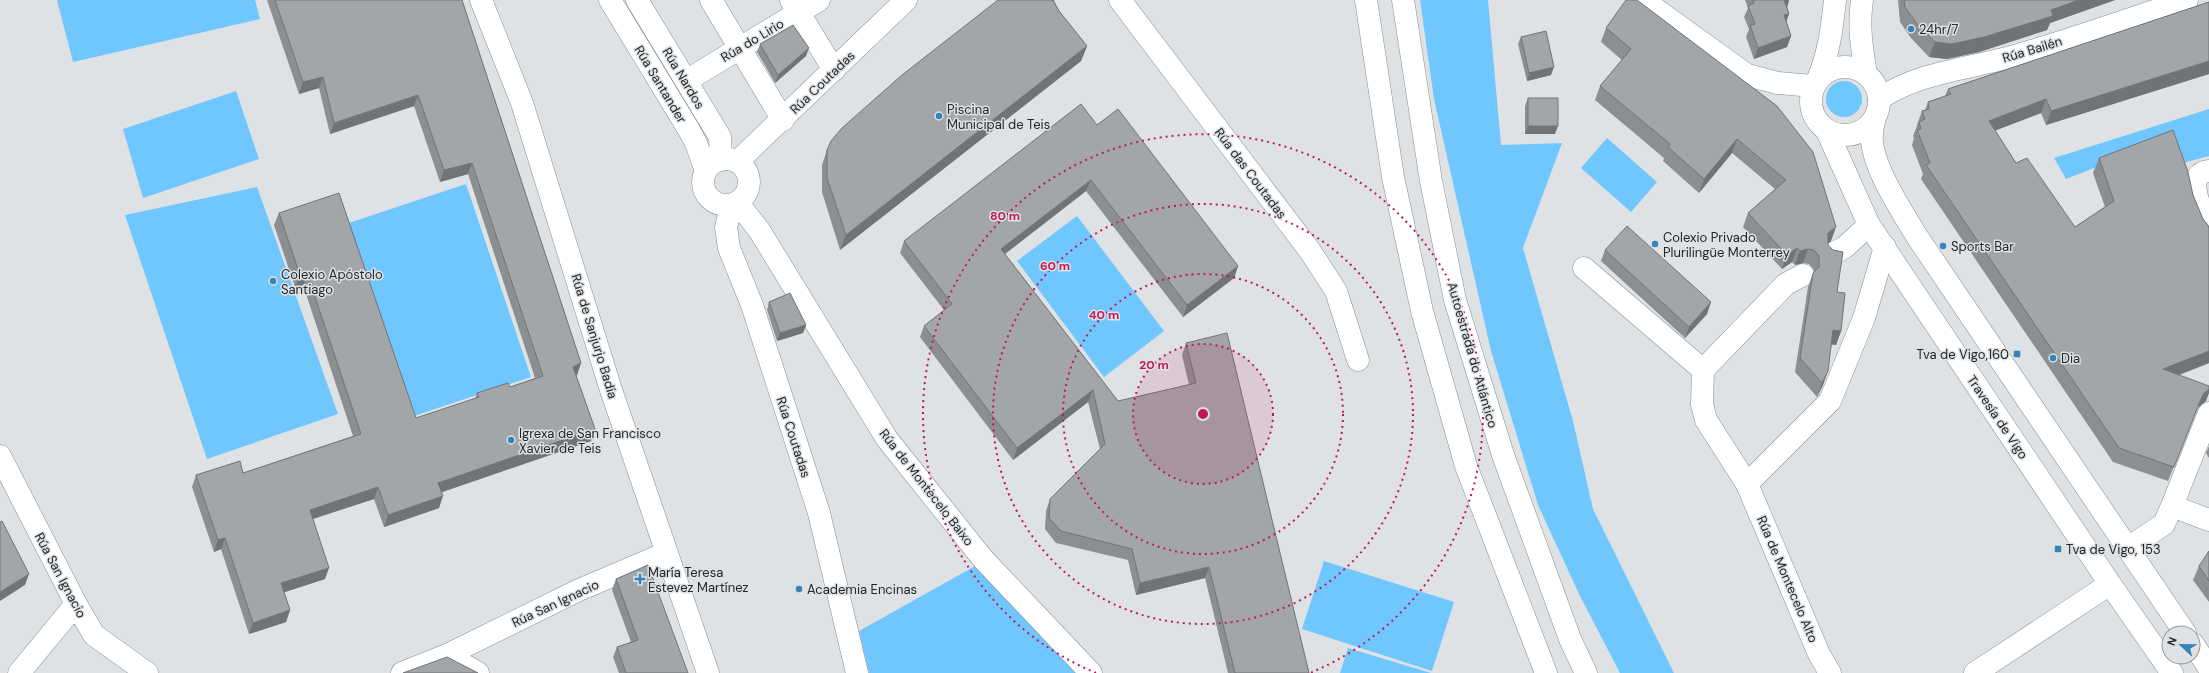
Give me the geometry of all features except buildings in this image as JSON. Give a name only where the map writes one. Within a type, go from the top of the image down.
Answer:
[{"type":"main road","name":"Rúa de Sanjurjo Badía","points":[[481,0],[522,104],[611,390],[708,673]]},
{"type":"main road","name":"Rúa Santander","points":[[610,0],[696,143],[721,164]]},
{"type":"main road","name":"Rúa Nardos","points":[[636,0],[720,137],[721,164]]},
{"type":"main road","points":[[711,0],[783,120]]},
{"type":"main road","name":"Rúa do Lirio","points":[[686,81],[740,48],[795,6],[819,0]]},
{"type":"main road","name":"Rúa Coutadas","points":[[721,164],[783,120],[906,0]]},
{"type":"main road","name":"Rúa das Coutadas","points":[[1120,0],[1310,251],[1336,291],[1358,360]]},
{"type":"main road","points":[[1366,0],[1393,177],[1422,311],[1466,466],[1546,673]]},
{"type":"main road","name":"Autoestrada do Atlántico","points":[[1402,0],[1431,181],[1455,300],[1503,455],[1570,638],[1586,673]]},
{"type":"main road","points":[[1643,0],[1747,75],[1778,83],[1816,83],[1826,72],[1836,67],[1846,66],[1857,68],[1873,81],[1877,108],[1872,133],[1879,165],[1894,197],[1914,231],[2180,625]]},
{"type":"main road","points":[[1835,0],[1831,39],[1826,60],[1810,96],[1812,111],[1819,125],[1827,131],[1837,135],[1848,135],[1859,133],[1868,126],[1877,108]]},
{"type":"main road","points":[[1862,0],[1859,19],[1866,74]]},
{"type":"main road","name":"Rúa Bailén","points":[[1877,108],[1896,87],[1935,75],[2013,56],[2187,0]]},
{"type":"main road","points":[[795,6],[834,70]]},
{"type":"main road","name":"Travesía de Vigo","points":[[1827,131],[1869,225],[2110,584],[2172,673]]},
{"type":"main road","points":[[721,164],[744,167],[749,182],[747,191],[734,203],[716,203],[708,197],[704,190],[703,179],[721,164]]},
{"type":"main road","points":[[2209,171],[2205,171],[2196,179],[2194,188],[2209,229]]},
{"type":"main road","name":"Rúa Coutadas","points":[[734,203],[726,226],[729,248],[752,305],[819,513],[857,673]]},
{"type":"main road","name":"Rúa de Montecelo Baixo","points":[[734,203],[759,230],[887,439],[983,558],[1091,673]]},
{"type":"main road","points":[[1834,253],[1845,247],[1869,225]]},
{"type":"main road","points":[[1747,484],[1830,401],[1864,318],[1885,247]]},
{"type":"main road","points":[[1584,268],[1702,370],[1786,284],[1802,275]]},
{"type":"main road","name":"Rúa de Montecelo Alto","points":[[1702,370],[1702,404],[1706,420],[1747,484],[1819,654],[1830,673]]},
{"type":"main road","points":[[2128,548],[2164,524],[2209,413]]},
{"type":"main road","name":"Rúa San Ignacio","points":[[0,456],[76,604],[94,635],[147,673]]},
{"type":"main road","points":[[2172,506],[2209,520]]},
{"type":"main road","name":"Rúa San Ignacio","points":[[402,673],[447,655],[579,590],[666,553]]},
{"type":"main road","points":[[1975,673],[2110,584]]},
{"type":"main road","points":[[19,673],[76,604]]},
{"type":"main road","points":[[447,655],[478,673]]},
{"type":"main road","points":[[2201,656],[2209,668]]},
{"type":"shaded area","points":[[57,0],[255,0],[260,19],[73,62]]},
{"type":"shaded area","points":[[1420,0],[1488,0],[1501,145],[1562,143],[1523,248],[1573,421],[1593,509],[1674,673],[1620,673],[1580,596],[1538,505],[1491,351],[1434,99]]},
{"type":"shaded area","points":[[1848,81],[1857,86],[1861,92],[1861,106],[1857,112],[1848,117],[1840,117],[1831,112],[1827,106],[1826,95],[1831,86],[1837,82]]},
{"type":"shaded area","points":[[236,91],[259,159],[143,198],[123,129]]},
{"type":"shaded area","points":[[2209,109],[2209,156],[2183,163],[2174,137],[2066,179],[2054,158]]},
{"type":"shaded area","points":[[1607,138],[1657,182],[1631,212],[1581,168]]},
{"type":"shaded area","points":[[466,184],[531,377],[414,416],[349,223]]},
{"type":"shaded area","points":[[257,187],[338,414],[207,459],[125,215]]},
{"type":"shaded area","points":[[1077,216],[1164,331],[1104,377],[1017,261]]},
{"type":"shaded area","points":[[1324,561],[1454,602],[1432,671],[1302,629]]},
{"type":"shaded area","points":[[977,565],[1078,673],[869,673],[859,631]]},
{"type":"shaded area","points":[[1348,648],[1431,673],[1340,673]]},
{"type":"place","name":"24hr/7","points":[[1911,29]]},
{"type":"place","name":"Piscina Municipal de Teis","points":[[939,116]]},
{"type":"place","name":"Colexio Privado Plurilingüe Monterrey","points":[[1655,244]]},
{"type":"place","name":"Sports Bar","points":[[1943,246]]},
{"type":"place","name":"Colexio Apóstolo Santiago","points":[[273,281]]},
{"type":"place","name":"Tva de Vigo,160","points":[[2017,354]]},
{"type":"place","name":"Dia","points":[[2053,358]]},
{"type":"place","name":"Igrexa de San Francisco Xavier de Teis","points":[[511,440]]},
{"type":"place","name":"Tva de Vigo, 153","points":[[2058,549]]},
{"type":"place","name":"María Teresa Estevez Martínez","points":[[640,579]]},
{"type":"place","name":"Academia Encinas","points":[[799,589]]}]
